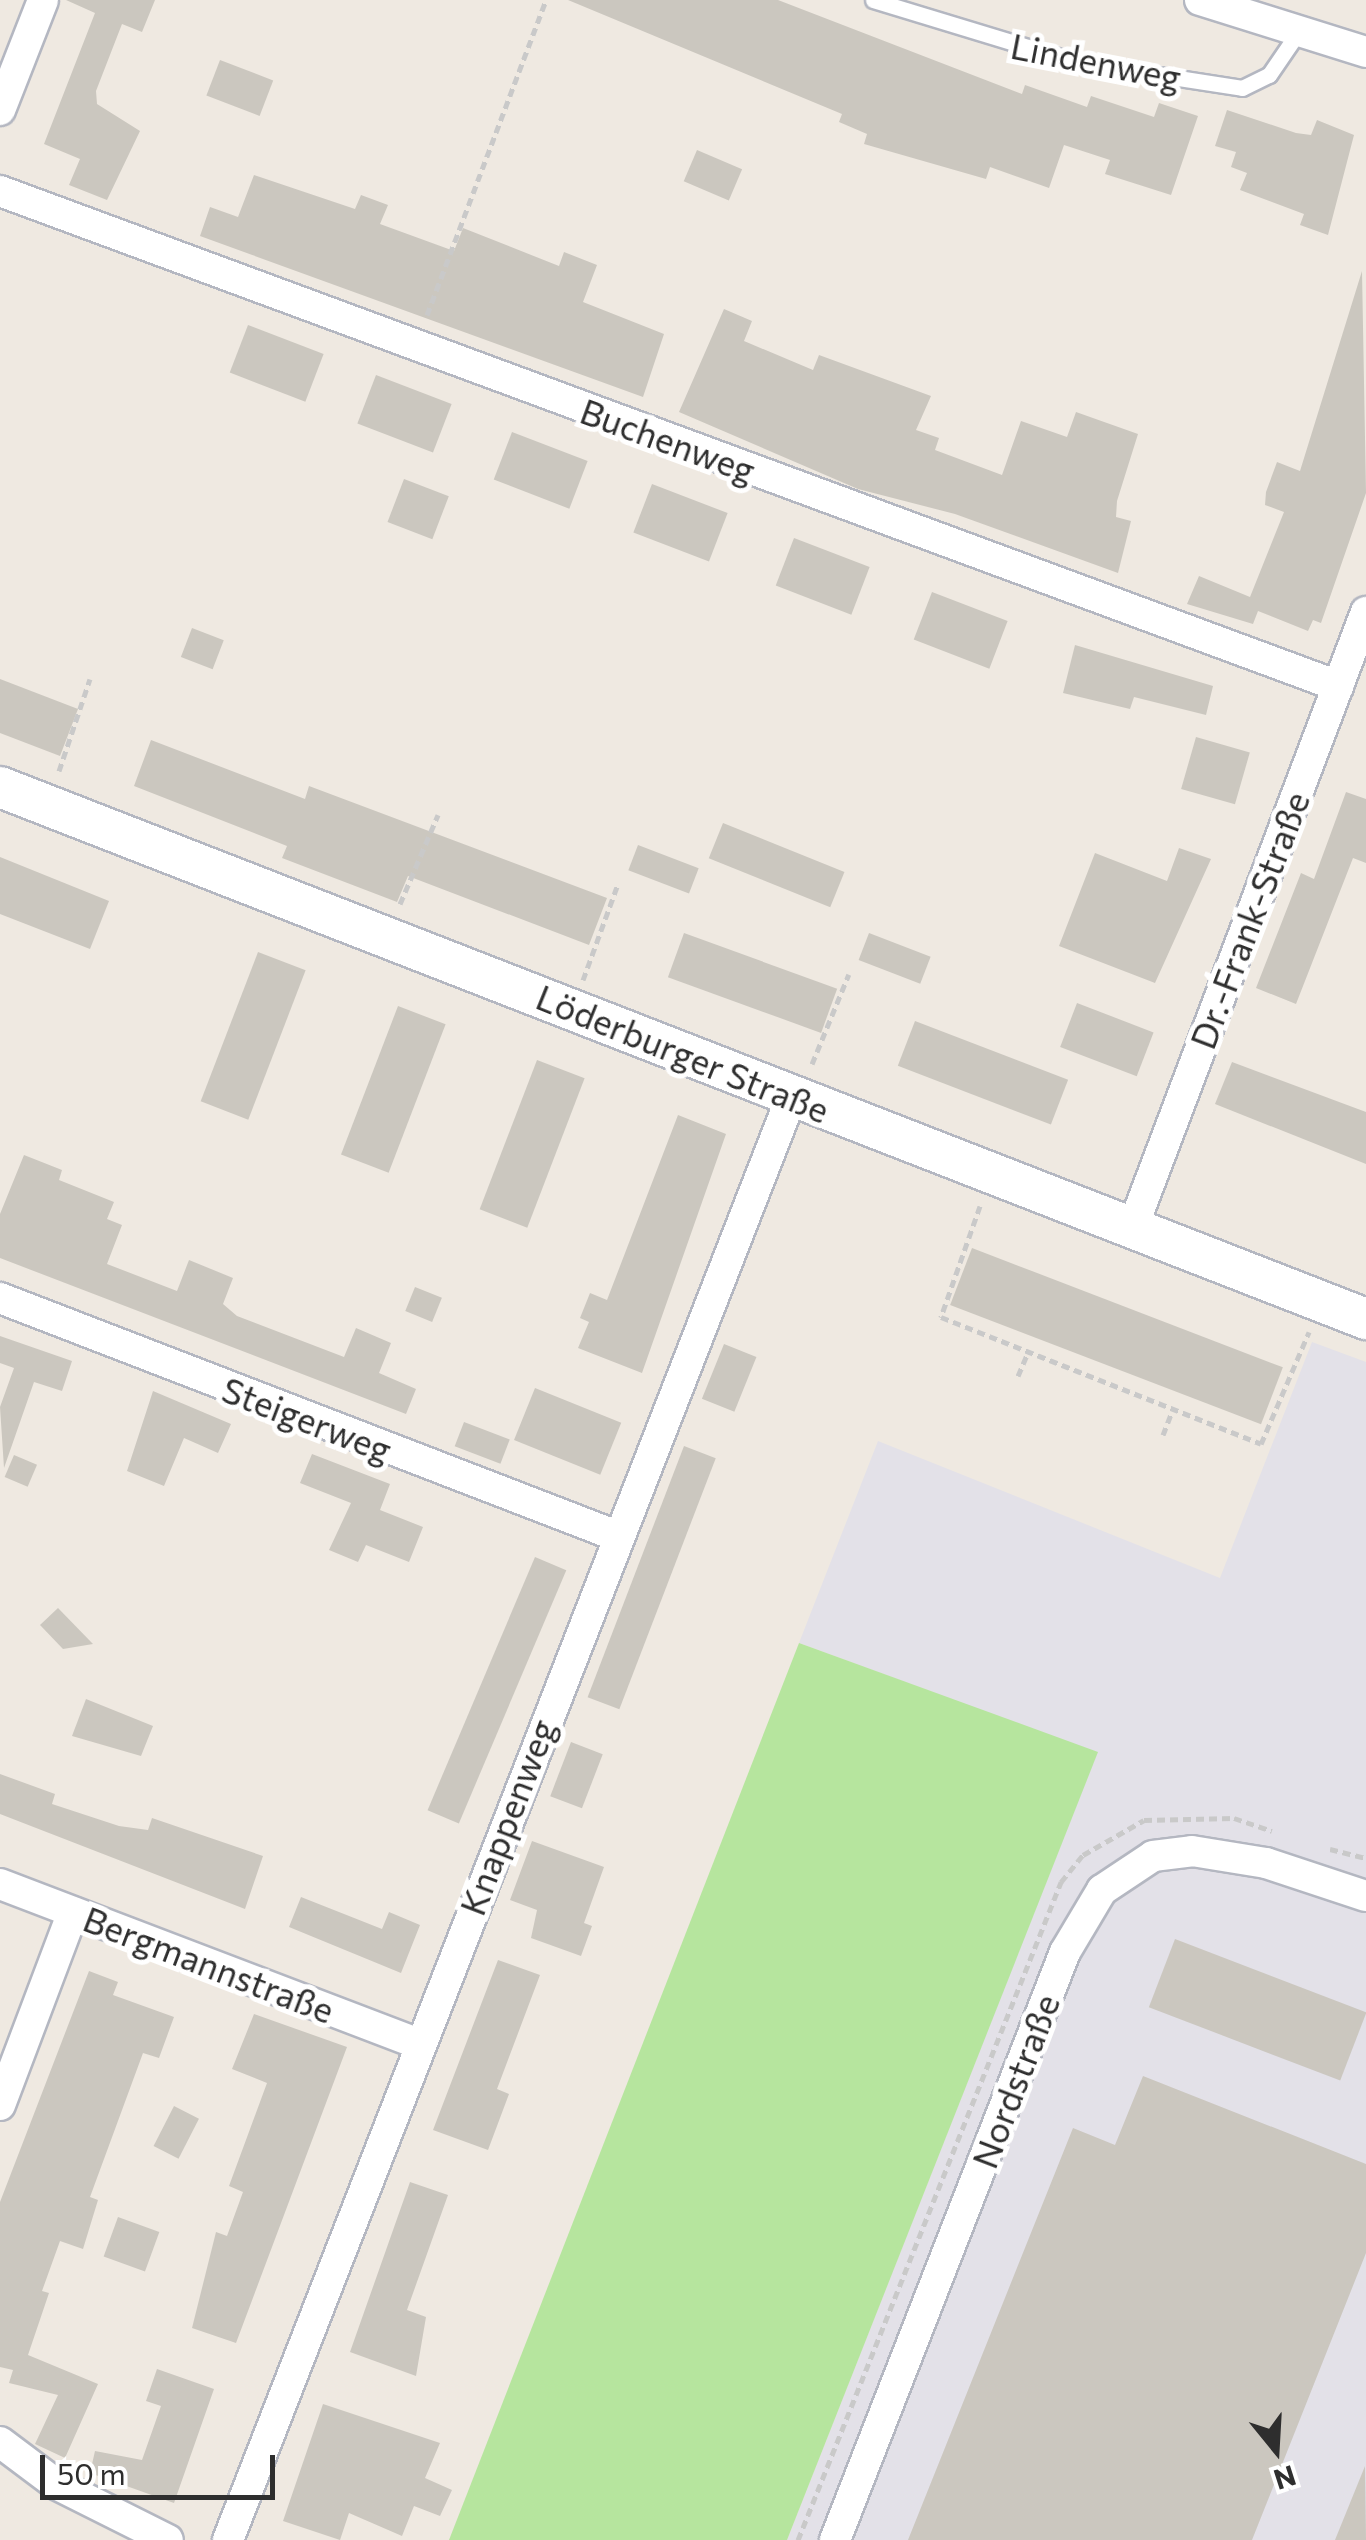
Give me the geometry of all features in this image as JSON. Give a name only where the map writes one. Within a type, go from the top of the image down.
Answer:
[{"type":"street","points":[[0,110],[43,0]]},
{"type":"street","points":[[1200,0],[1366,52]]},
{"type":"street","name":"Buchenweg","points":[[0,191],[1338,686]]},
{"type":"street","name":"Dr.-Frank-Straße","points":[[1132,1229],[1366,612]]},
{"type":"street","name":"Löderburger Straße","points":[[0,787],[1366,1319]]},
{"type":"street","name":"Knappenweg","points":[[228,2540],[616,1536],[792,1096]]},
{"type":"street","name":"Steigerweg","points":[[0,1298],[616,1536]]},
{"type":"street","name":"Nordstraße","points":[[836,2540],[1064,1952],[1102,1890],[1153,1856],[1192,1851],[1266,1862],[1366,1896]]},
{"type":"street","name":"Bergmannstraße","points":[[0,1884],[418,2044]]},
{"type":"street","points":[[0,2104],[74,1912]]},
{"type":"street","points":[[0,2442],[56,2484],[168,2540]]},
{"type":"lane","name":"Lindenweg","points":[[873,0],[1081,63],[1242,88],[1268,75],[1299,32]]},
{"type":"path","points":[[415,347],[546,0]]},
{"type":"path","points":[[48,806],[90,679]]},
{"type":"path","points":[[386,937],[438,814]]},
{"type":"path","points":[[573,1008],[618,884]]},
{"type":"path","points":[[792,1096],[849,974]]},
{"type":"path","points":[[992,1174],[941,1317],[1261,1444],[1322,1301]]},
{"type":"path","points":[[1018,1376],[1028,1352]]},
{"type":"path","points":[[1164,1435],[1174,1409]]},
{"type":"shaded area","points":[[1312,1342],[1366,1362],[1366,2540],[787,2540],[1097,1753],[799,1643],[878,1441],[1220,1578]]},
{"type":"green space","points":[[799,1643],[1098,1752],[787,2540],[449,2540]]},
{"type":"building","points":[[66,0],[155,0],[142,32],[122,24],[96,91],[97,104],[140,131],[107,200],[69,185],[80,159],[44,144],[95,13]]},
{"type":"building","points":[[568,0],[778,0],[1022,94],[1025,85],[1087,107],[1091,96],[1154,117],[1159,103],[1198,116],[1171,195],[1105,174],[1110,160],[1064,145],[1049,188],[990,167],[986,179],[864,144],[867,134],[839,122],[842,114]]},
{"type":"building","points":[[220,60],[273,80],[260,116],[206,95]]},
{"type":"building","points":[[1227,110],[1296,133],[1311,135],[1317,120],[1354,135],[1328,235],[1300,225],[1304,214],[1240,190],[1247,173],[1231,167],[1236,152],[1215,146]]},
{"type":"building","points":[[697,150],[742,169],[729,200],[684,181]]},
{"type":"building","points":[[254,175],[355,209],[361,195],[388,205],[380,224],[454,251],[463,228],[559,266],[564,252],[597,265],[583,302],[664,334],[643,397],[200,236],[210,207],[238,217]]},
{"type":"building","points":[[1362,271],[1366,493],[1321,623],[1313,620],[1308,631],[1258,611],[1253,624],[1187,604],[1199,576],[1250,597],[1284,512],[1265,505],[1266,492],[1277,462],[1300,471]]},
{"type":"building","points":[[724,309],[752,321],[744,341],[813,370],[819,355],[931,396],[916,430],[939,438],[935,450],[1002,475],[1021,421],[1067,437],[1076,412],[1138,434],[1117,501],[1116,517],[1131,521],[1118,573],[955,514],[858,489],[679,412]]},
{"type":"building","points":[[248,325],[324,354],[305,402],[230,373]]},
{"type":"building","points":[[376,375],[452,404],[433,453],[357,424]]},
{"type":"building","points":[[512,432],[588,461],[569,509],[494,480]]},
{"type":"building","points":[[404,479],[449,496],[432,539],[388,522]]},
{"type":"building","points":[[652,484],[728,513],[709,562],[633,533]]},
{"type":"building","points":[[794,538],[870,567],[851,615],[776,586]]},
{"type":"building","points":[[932,592],[1008,621],[989,669],[914,640]]},
{"type":"building","points":[[192,628],[224,640],[213,669],[181,657]]},
{"type":"building","points":[[1075,645],[1213,686],[1206,715],[1134,697],[1130,709],[1063,693]]},
{"type":"building","points":[[0,679],[78,709],[60,756],[0,733]]},
{"type":"building","points":[[1196,737],[1250,752],[1235,804],[1181,789]]},
{"type":"building","points":[[151,740],[305,799],[309,786],[607,898],[589,945],[408,876],[397,902],[282,858],[287,846],[134,786]]},
{"type":"building","points":[[1346,792],[1366,799],[1366,863],[1353,858],[1296,1004],[1256,988],[1301,873],[1314,879]]},
{"type":"building","points":[[723,823],[844,872],[830,907],[709,858]]},
{"type":"building","points":[[638,845],[699,868],[689,894],[628,870]]},
{"type":"building","points":[[1179,848],[1211,859],[1155,983],[1059,946],[1095,853],[1167,881]]},
{"type":"building","points":[[0,857],[109,901],[90,949],[0,914]]},
{"type":"building","points":[[684,933],[837,989],[821,1033],[668,977]]},
{"type":"building","points":[[869,933],[931,957],[920,984],[859,960]]},
{"type":"building","points":[[258,952],[306,970],[248,1120],[201,1101]]},
{"type":"building","points":[[1077,1003],[1154,1032],[1137,1076],[1060,1047]]},
{"type":"building","points":[[398,1006],[446,1024],[389,1173],[341,1154]]},
{"type":"building","points":[[915,1021],[1068,1080],[1051,1125],[898,1066]]},
{"type":"building","points":[[537,1060],[585,1078],[527,1228],[480,1209]]},
{"type":"building","points":[[1232,1062],[1366,1112],[1366,1164],[1215,1104]]},
{"type":"building","points":[[678,1115],[726,1134],[642,1373],[578,1348],[589,1322],[580,1318],[590,1293],[607,1300]]},
{"type":"building","points":[[24,1155],[62,1170],[59,1180],[114,1202],[107,1219],[122,1225],[107,1264],[177,1291],[189,1260],[233,1278],[223,1304],[237,1316],[344,1357],[356,1328],[391,1343],[379,1373],[416,1389],[406,1414],[0,1258],[0,1214]]},
{"type":"building","points":[[972,1248],[1283,1367],[1261,1424],[950,1305]]},
{"type":"building","points":[[415,1287],[442,1298],[432,1322],[405,1311]]},
{"type":"building","points":[[0,1336],[72,1361],[62,1391],[34,1382],[4,1468],[0,1407],[14,1368],[0,1363]]},
{"type":"building","points":[[724,1344],[756,1357],[734,1412],[702,1399]]},
{"type":"building","points":[[535,1388],[621,1423],[600,1475],[514,1440]]},
{"type":"building","points":[[153,1391],[231,1424],[218,1453],[184,1438],[164,1486],[127,1471]]},
{"type":"building","points":[[464,1422],[510,1440],[500,1464],[455,1446]]},
{"type":"building","points":[[684,1446],[716,1458],[619,1709],[588,1697]]},
{"type":"building","points":[[312,1454],[390,1484],[380,1510],[423,1527],[409,1562],[366,1545],[358,1562],[329,1550],[351,1503],[300,1483]]},
{"type":"building","points":[[14,1455],[37,1465],[28,1487],[5,1477]]},
{"type":"building","points":[[535,1557],[566,1570],[459,1823],[428,1810]]},
{"type":"building","points":[[58,1608],[93,1644],[63,1649],[40,1625]]},
{"type":"building","points":[[86,1699],[153,1726],[141,1756],[72,1736]]},
{"type":"building","points":[[571,1742],[603,1754],[582,1808],[550,1796]]},
{"type":"building","points":[[0,1774],[55,1794],[52,1804],[119,1826],[148,1830],[152,1818],[263,1856],[245,1909],[0,1814]]},
{"type":"building","points":[[532,1841],[604,1867],[584,1923],[592,1926],[581,1956],[531,1938],[537,1910],[510,1900]]},
{"type":"building","points":[[301,1897],[382,1929],[389,1912],[420,1925],[401,1973],[289,1927]]},
{"type":"building","points":[[1175,1939],[1366,2012],[1340,2081],[1149,2007]]},
{"type":"building","points":[[498,1960],[540,1975],[497,2089],[509,2094],[488,2150],[433,2130]]},
{"type":"building","points":[[89,1971],[118,1982],[113,1995],[174,2017],[159,2058],[143,2053],[90,2197],[98,2200],[83,2249],[60,2241],[42,2291],[49,2293],[28,2355],[98,2384],[65,2458],[35,2444],[58,2395],[9,2383],[13,2370],[0,2367],[0,2202]]},
{"type":"building","points":[[254,2014],[347,2047],[236,2343],[192,2328],[216,2232],[227,2236],[243,2192],[229,2186],[267,2083],[232,2069]]},
{"type":"building","points":[[1143,2076],[1366,2164],[1366,2253],[1252,2540],[908,2540],[1073,2128],[1115,2145]]},
{"type":"building","points":[[174,2106],[199,2119],[179,2159],[154,2146]]},
{"type":"building","points":[[410,2182],[448,2195],[407,2310],[426,2317],[416,2376],[350,2352]]},
{"type":"building","points":[[118,2217],[159,2232],[145,2272],[104,2256]]},
{"type":"building","points":[[157,2369],[214,2389],[174,2503],[90,2473],[95,2451],[142,2460],[161,2406],[146,2401]]},
{"type":"building","points":[[323,2404],[440,2443],[425,2478],[452,2490],[440,2516],[414,2506],[402,2536],[349,2513],[340,2540],[283,2521]]},
{"type":"building","points":[[1365,2466],[1366,2540],[1335,2540]]}]
